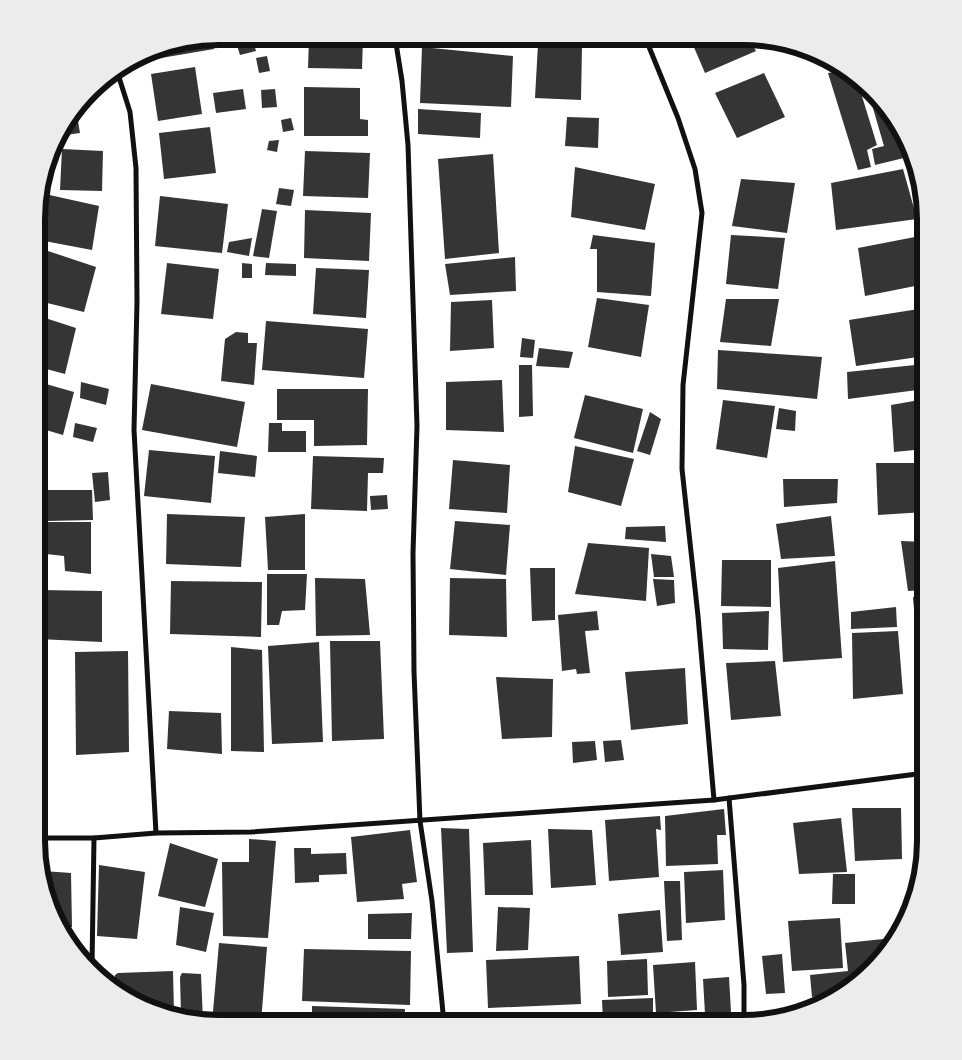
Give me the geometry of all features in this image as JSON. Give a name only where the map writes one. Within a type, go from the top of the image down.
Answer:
[{"type":"street","points":[[396,45],[408,145],[417,426],[413,553],[414,662],[420,821],[432,900],[443,1015]]},
{"type":"street","points":[[648,45],[678,118],[692,161],[702,213],[683,385],[682,469],[698,616],[714,800]]},
{"type":"street","points":[[119,77],[130,112],[136,168],[137,302],[134,430],[156,833]]},
{"type":"street","points":[[45,838],[94,838],[156,833],[251,832],[714,800],[917,774]]},
{"type":"street","points":[[729,798],[744,985],[744,1015]]},
{"type":"street","points":[[92,960],[94,838]]},
{"type":"building","points":[[213,45],[214,49],[155,59],[155,57],[185,48]]},
{"type":"building","points":[[237,45],[254,45],[256,51],[240,55]]},
{"type":"building","points":[[309,45],[363,45],[362,69],[308,68]]},
{"type":"building","points":[[538,45],[582,46],[581,100],[535,98]]},
{"type":"building","points":[[693,45],[753,45],[756,51],[705,73]]},
{"type":"building","points":[[422,47],[513,56],[511,107],[420,103]]},
{"type":"building","points":[[267,56],[270,71],[259,73],[256,58]]},
{"type":"building","points":[[195,67],[202,114],[158,121],[151,74]]},
{"type":"building","points":[[835,72],[860,91],[877,145],[867,150],[871,167],[858,170],[828,73]]},
{"type":"building","points":[[764,73],[785,117],[737,138],[715,93]]},
{"type":"building","points":[[304,87],[360,88],[360,119],[368,120],[368,136],[304,136]]},
{"type":"building","points":[[243,89],[246,109],[216,113],[213,93]]},
{"type":"building","points":[[275,89],[277,107],[262,108],[261,90]]},
{"type":"building","points":[[871,102],[888,123],[906,158],[875,165],[872,149],[884,146]]},
{"type":"building","points":[[418,109],[481,113],[480,138],[418,134]]},
{"type":"building","points":[[567,117],[599,118],[598,148],[565,146]]},
{"type":"building","points":[[78,118],[80,133],[67,135]]},
{"type":"building","points":[[291,118],[294,130],[283,132],[281,120]]},
{"type":"building","points":[[210,127],[216,173],[164,179],[159,133]]},
{"type":"building","points":[[279,140],[277,152],[267,150],[269,141]]},
{"type":"building","points":[[62,149],[103,151],[102,191],[60,190]]},
{"type":"building","points":[[305,151],[370,153],[368,198],[303,196]]},
{"type":"building","points":[[493,154],[499,253],[445,259],[438,159]]},
{"type":"building","points":[[907,166],[909,166],[915,189],[914,189]]},
{"type":"building","points":[[575,167],[655,184],[645,230],[571,217]]},
{"type":"building","points":[[903,169],[917,219],[836,230],[831,183]]},
{"type":"building","points":[[741,179],[795,183],[787,233],[732,226]]},
{"type":"building","points":[[279,188],[294,190],[291,206],[276,204]]},
{"type":"building","points":[[47,194],[99,206],[92,250],[45,241]]},
{"type":"building","points":[[160,196],[228,204],[222,253],[155,246]]},
{"type":"building","points":[[262,209],[277,211],[269,258],[253,256]]},
{"type":"building","points":[[305,210],[371,213],[369,261],[304,258]]},
{"type":"building","points":[[593,235],[655,243],[651,296],[597,292],[597,249],[590,249]]},
{"type":"building","points":[[731,235],[785,238],[778,289],[726,284]]},
{"type":"building","points":[[917,237],[917,286],[865,296],[858,248]]},
{"type":"building","points":[[252,238],[249,256],[227,252],[229,242]]},
{"type":"building","points":[[45,250],[96,267],[84,312],[45,302]]},
{"type":"building","points":[[515,257],[516,291],[450,295],[445,264]]},
{"type":"building","points":[[167,263],[219,269],[213,319],[161,314]]},
{"type":"building","points":[[242,263],[252,264],[252,278],[242,278]]},
{"type":"building","points":[[266,263],[296,264],[296,276],[265,275]]},
{"type":"building","points":[[316,268],[369,270],[366,318],[313,314]]},
{"type":"building","points":[[597,298],[649,305],[641,357],[588,347]]},
{"type":"building","points":[[726,299],[779,299],[771,346],[720,342]]},
{"type":"building","points":[[492,300],[494,348],[450,351],[451,302]]},
{"type":"building","points":[[917,309],[917,357],[856,366],[849,320]]},
{"type":"building","points":[[45,318],[76,328],[65,374],[45,369]]},
{"type":"building","points":[[266,321],[368,329],[364,378],[262,370]]},
{"type":"building","points":[[236,332],[248,333],[248,343],[257,343],[254,385],[221,381],[225,339]]},
{"type":"building","points":[[522,338],[535,340],[533,358],[520,357]]},
{"type":"building","points":[[539,348],[573,352],[569,368],[536,366]]},
{"type":"building","points":[[718,350],[822,357],[817,399],[717,389]]},
{"type":"building","points":[[519,365],[532,365],[533,416],[519,417]]},
{"type":"building","points":[[917,365],[917,390],[848,399],[847,372]]},
{"type":"building","points":[[502,380],[504,432],[446,430],[446,382]]},
{"type":"building","points":[[81,382],[109,389],[106,405],[80,398]]},
{"type":"building","points":[[45,384],[74,392],[63,435],[45,430]]},
{"type":"building","points":[[151,384],[245,402],[237,447],[142,430]]},
{"type":"building","points":[[277,389],[368,389],[367,445],[314,446],[314,420],[277,420]]},
{"type":"building","points":[[585,395],[643,409],[633,453],[574,438]]},
{"type":"building","points":[[723,400],[775,406],[767,458],[716,449]]},
{"type":"building","points":[[917,400],[917,450],[894,452],[891,405]]},
{"type":"building","points":[[779,408],[796,411],[795,431],[776,429]]},
{"type":"building","points":[[650,412],[661,419],[650,455],[637,451]]},
{"type":"building","points":[[75,423],[97,428],[93,442],[73,437]]},
{"type":"building","points":[[269,423],[282,423],[282,431],[306,431],[306,452],[268,452]]},
{"type":"building","points":[[575,446],[634,459],[621,506],[568,492]]},
{"type":"building","points":[[149,450],[215,456],[211,503],[144,496]]},
{"type":"building","points":[[220,451],[257,456],[255,477],[218,473]]},
{"type":"building","points":[[313,456],[384,458],[383,473],[368,473],[367,511],[311,509]]},
{"type":"building","points":[[453,460],[510,465],[507,513],[449,509]]},
{"type":"building","points":[[876,463],[917,463],[917,513],[878,515]]},
{"type":"building","points":[[108,472],[110,500],[95,502],[92,473]]},
{"type":"building","points":[[783,479],[838,479],[837,503],[784,507]]},
{"type":"building","points":[[48,490],[92,490],[93,520],[47,521]]},
{"type":"building","points":[[387,495],[388,509],[371,510],[370,496]]},
{"type":"building","points":[[167,514],[245,517],[241,567],[166,564]]},
{"type":"building","points":[[305,514],[305,570],[268,570],[265,517]]},
{"type":"building","points":[[831,516],[835,556],[781,559],[776,524]]},
{"type":"building","points":[[455,521],[510,525],[506,575],[450,569]]},
{"type":"building","points":[[45,522],[91,522],[91,574],[65,571],[64,556],[46,554]]},
{"type":"building","points":[[665,526],[666,542],[625,539],[626,527]]},
{"type":"building","points":[[901,541],[917,542],[917,590],[908,591]]},
{"type":"building","points":[[588,543],[649,548],[646,601],[575,594]]},
{"type":"building","points":[[651,554],[671,556],[674,577],[654,577]]},
{"type":"building","points":[[722,560],[771,560],[771,607],[721,606]]},
{"type":"building","points":[[835,561],[842,658],[783,662],[778,568]]},
{"type":"building","points":[[530,568],[555,568],[555,620],[532,621]]},
{"type":"building","points":[[267,574],[307,574],[305,610],[282,611],[279,625],[267,625]]},
{"type":"building","points":[[315,578],[365,579],[370,635],[316,636]]},
{"type":"building","points":[[450,578],[506,579],[507,637],[449,635]]},
{"type":"building","points":[[653,579],[674,580],[675,603],[657,606]]},
{"type":"building","points":[[171,581],[262,582],[261,637],[170,634]]},
{"type":"building","points":[[45,590],[102,591],[102,642],[45,639]]},
{"type":"building","points":[[913,597],[917,597],[917,647]]},
{"type":"building","points":[[896,607],[897,627],[851,629],[851,612]]},
{"type":"building","points":[[597,611],[599,630],[585,631],[590,673],[577,674],[576,669],[562,671],[558,615]]},
{"type":"building","points":[[769,611],[768,650],[723,649],[722,613]]},
{"type":"building","points":[[898,631],[903,694],[853,699],[852,633]]},
{"type":"building","points":[[330,641],[380,641],[384,739],[332,741]]},
{"type":"building","points":[[319,642],[323,742],[272,744],[268,646]]},
{"type":"building","points":[[231,647],[262,650],[264,752],[231,751]]},
{"type":"building","points":[[128,651],[129,752],[76,755],[75,652]]},
{"type":"building","points":[[775,661],[781,716],[731,720],[726,663]]},
{"type":"building","points":[[685,668],[688,724],[631,730],[625,672]]},
{"type":"building","points":[[496,677],[553,679],[552,737],[502,739]]},
{"type":"building","points":[[169,711],[221,713],[222,754],[167,749]]},
{"type":"building","points":[[621,740],[624,760],[605,762],[603,741]]},
{"type":"building","points":[[595,741],[597,760],[573,763],[572,742]]},
{"type":"building","points":[[914,801],[917,801],[916,836]]},
{"type":"building","points":[[852,808],[901,808],[902,859],[855,861]]},
{"type":"building","points":[[724,809],[726,835],[717,835],[718,864],[666,866],[665,816]]},
{"type":"building","points":[[660,816],[661,830],[656,829],[659,877],[609,881],[605,820]]},
{"type":"building","points":[[841,818],[847,872],[799,874],[793,823]]},
{"type":"building","points":[[441,828],[469,829],[473,952],[447,953]]},
{"type":"building","points":[[548,829],[592,830],[596,885],[551,888]]},
{"type":"building","points":[[410,830],[417,882],[402,884],[404,899],[357,902],[351,837]]},
{"type":"building","points":[[249,839],[276,841],[268,938],[223,936],[222,862],[249,862]]},
{"type":"building","points":[[531,840],[533,895],[485,895],[483,843]]},
{"type":"building","points":[[170,843],[218,859],[205,907],[158,896]]},
{"type":"building","points":[[294,848],[311,848],[311,854],[346,853],[347,874],[319,875],[319,882],[295,883]]},
{"type":"building","points":[[99,865],[145,872],[137,939],[97,936]]},
{"type":"building","points":[[723,870],[725,920],[686,923],[684,872]]},
{"type":"building","points":[[48,871],[71,873],[72,927],[68,927],[63,918],[54,897]]},
{"type":"building","points":[[833,874],[855,874],[855,904],[832,904]]},
{"type":"building","points":[[664,881],[680,881],[682,940],[667,941]]},
{"type":"building","points":[[180,907],[214,913],[206,952],[176,945]]},
{"type":"building","points":[[498,907],[530,908],[528,950],[496,951]]},
{"type":"building","points":[[660,910],[663,952],[621,955],[618,914]]},
{"type":"building","points":[[412,913],[411,939],[368,939],[368,914]]},
{"type":"building","points":[[840,918],[843,968],[792,971],[788,921]]},
{"type":"building","points":[[887,939],[858,972],[822,996],[812,997],[810,975],[848,971],[845,943]]},
{"type":"building","points":[[219,943],[267,947],[262,1015],[213,1015]]},
{"type":"building","points":[[304,949],[411,951],[410,1005],[302,1001]]},
{"type":"building","points":[[782,954],[785,993],[766,994],[762,956]]},
{"type":"building","points":[[579,956],[581,1004],[488,1008],[486,960]]},
{"type":"building","points":[[647,959],[648,995],[608,997],[607,961]]},
{"type":"building","points":[[695,962],[697,1010],[656,1013],[653,965]]},
{"type":"building","points":[[173,971],[174,1009],[132,992],[115,980],[115,975],[118,973]]},
{"type":"building","points":[[182,973],[201,974],[203,1014],[181,1011],[180,977]]},
{"type":"building","points":[[729,977],[731,1012],[705,1014],[703,979]]},
{"type":"building","points":[[653,998],[653,1015],[603,1015],[602,1000]]},
{"type":"building","points":[[312,1006],[405,1009],[405,1015],[312,1015]]}]
